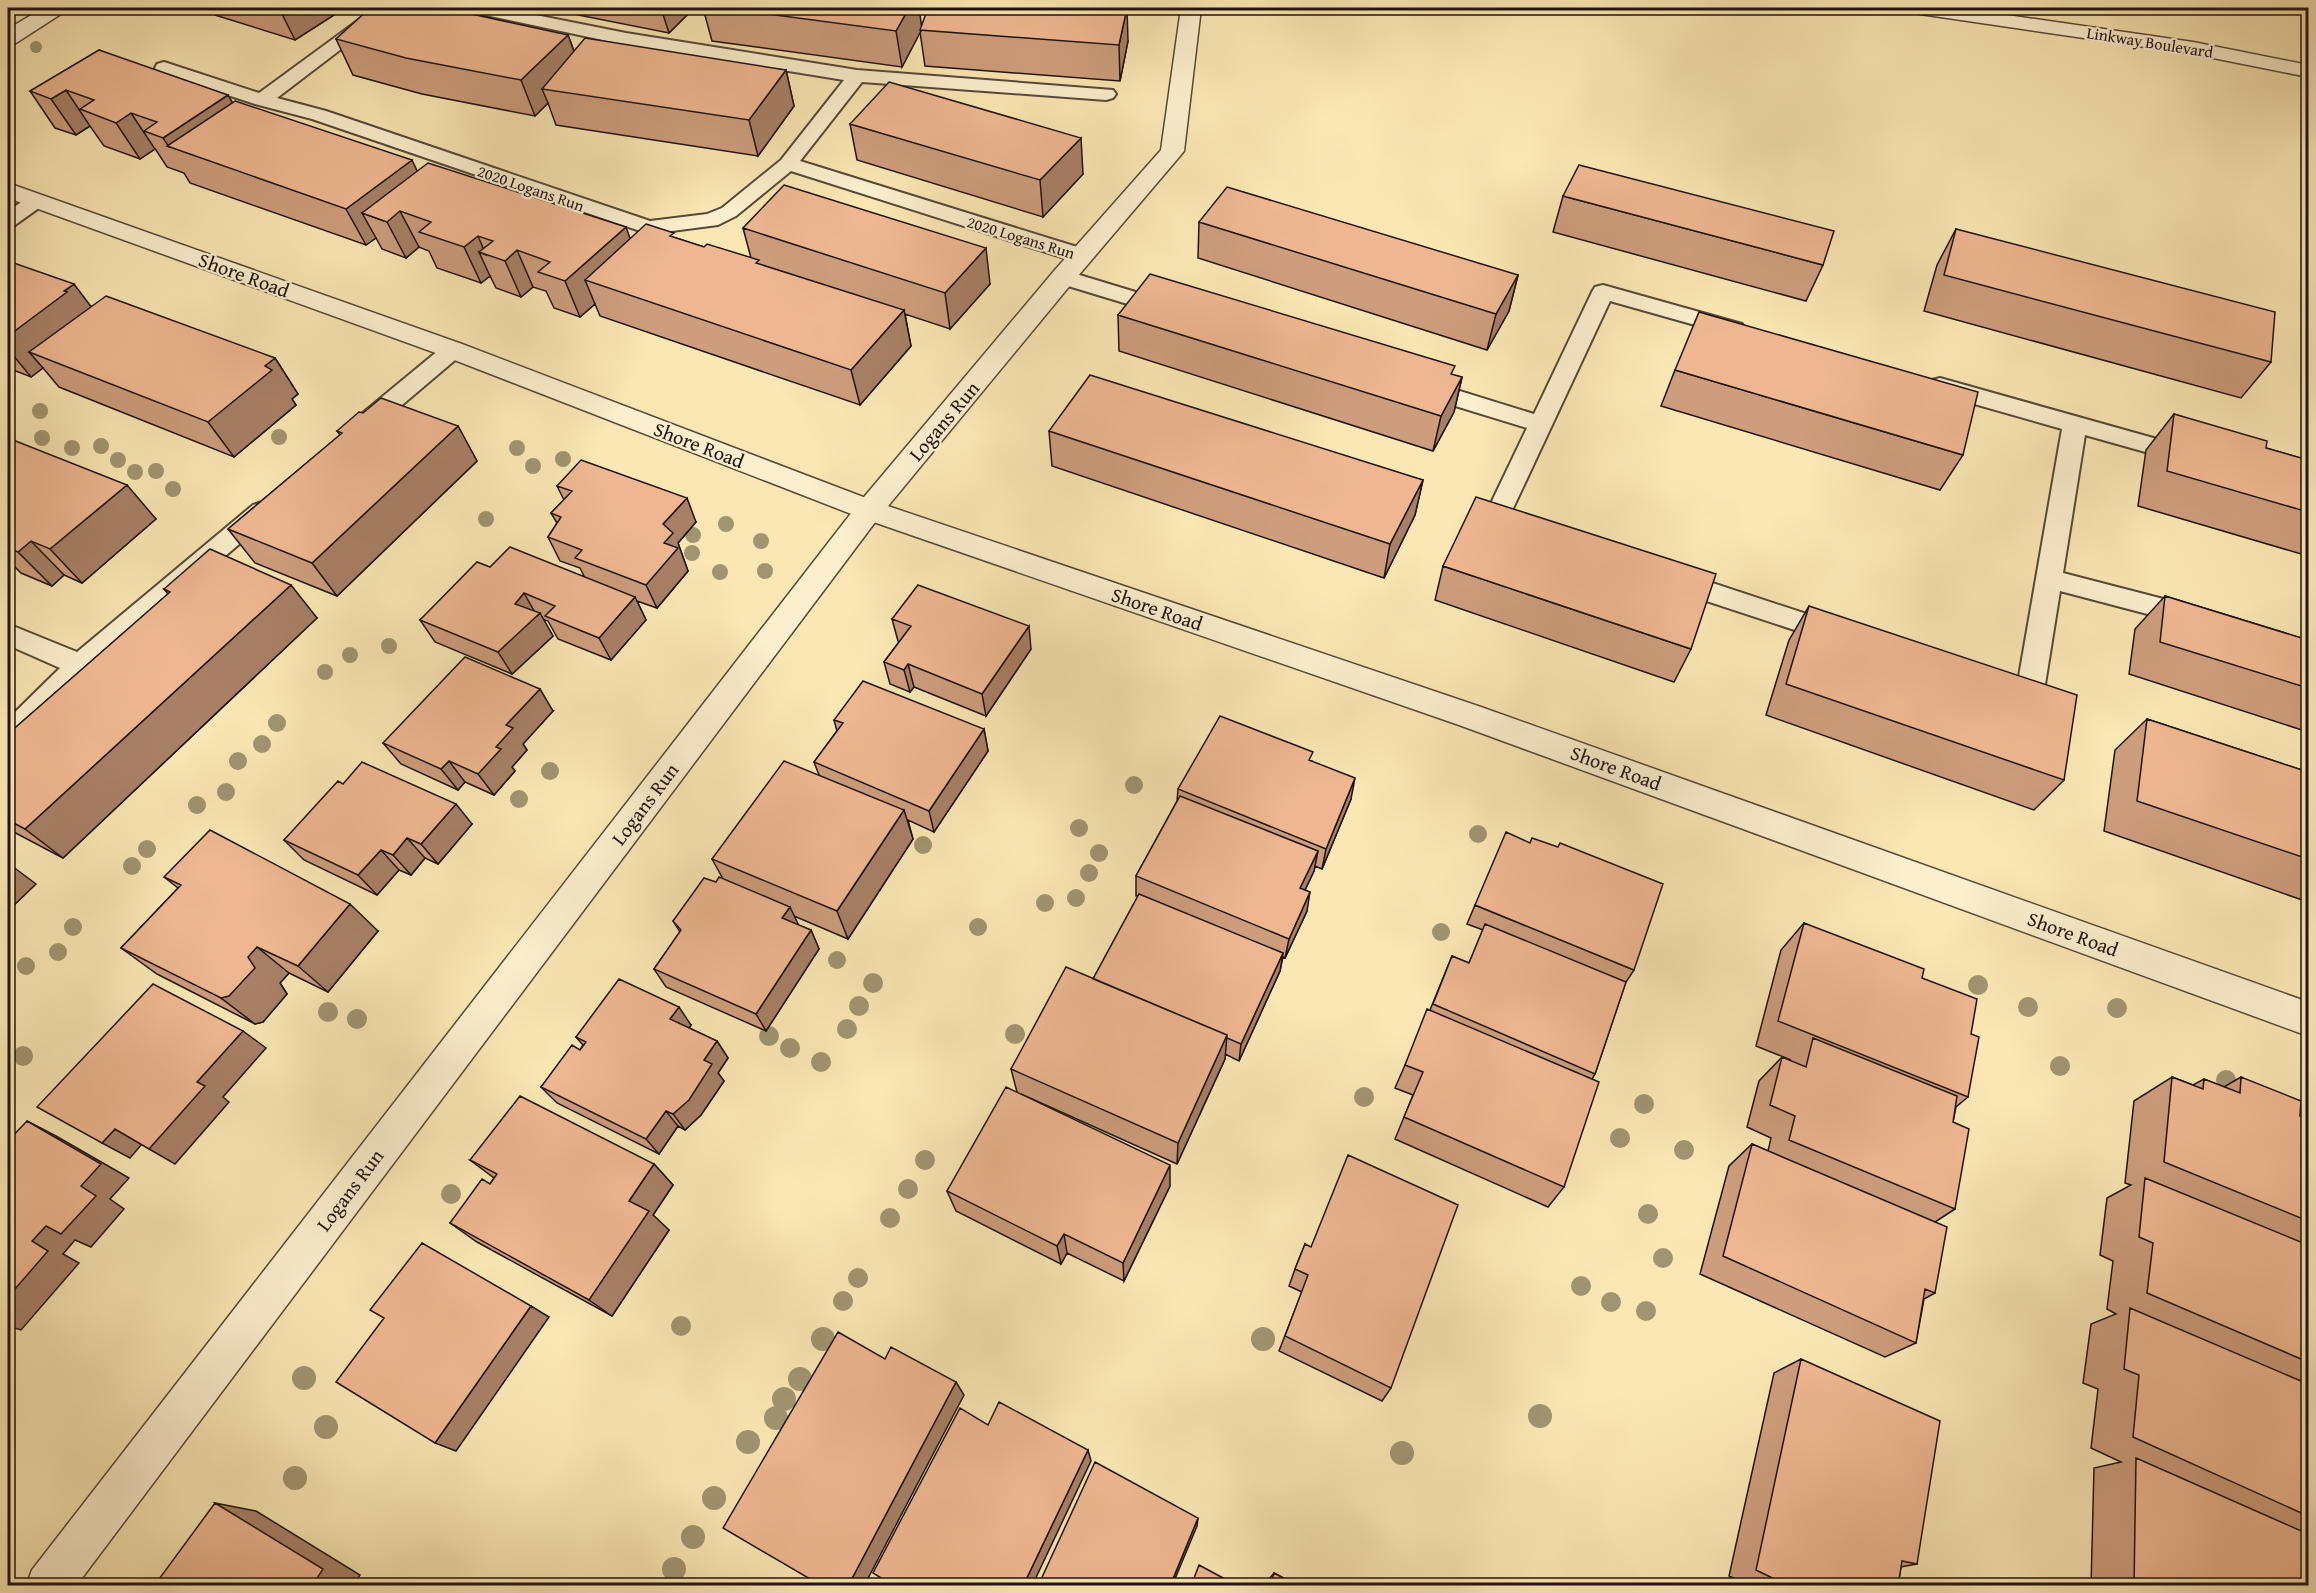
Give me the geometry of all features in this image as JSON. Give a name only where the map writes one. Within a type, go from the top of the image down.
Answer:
[{"type":"street","points":[[8,38],[57,8]]},
{"type":"street","name":"Logans Run","points":[[48,1586],[869,510],[1172,151],[1191,8]]},
{"type":"street","name":"Linkway Boulevard","points":[[1920,8],[2193,48],[2308,71]]},
{"type":"street","name":"Shore Road","points":[[8,190],[453,350],[869,510],[1470,716],[2308,1019]]},
{"type":"lane","points":[[262,100],[386,8]]},
{"type":"lane","points":[[476,8],[626,39],[857,76],[1106,94]]},
{"type":"lane","name":"2020 Logans Run","points":[[164,68],[262,100],[319,115],[649,228],[711,220],[729,212],[788,164],[857,76]]},
{"type":"lane","name":"2020 Logans Run","points":[[788,164],[1073,266],[1188,315]]},
{"type":"lane","points":[[8,220],[36,201]]},
{"type":"lane","points":[[1540,537],[1494,522],[1603,292],[1752,334]]},
{"type":"lane","points":[[344,442],[453,350]]},
{"type":"lane","points":[[1914,379],[2206,461]]},
{"type":"lane","points":[[1404,382],[1540,424]]},
{"type":"lane","points":[[1984,682],[2030,697],[2075,424]]},
{"type":"lane","points":[[8,736],[80,665],[280,496]]},
{"type":"lane","points":[[1654,574],[1859,641]]},
{"type":"lane","points":[[2049,579],[2218,623]]},
{"type":"lane","points":[[8,634],[80,665]]},
{"type":"building","points":[[370,8],[444,8],[568,35],[521,80],[406,58],[336,39]]},
{"type":"building","points":[[722,8],[909,8],[896,31]]},
{"type":"building","points":[[928,8],[1127,8],[1119,45],[920,30]]},
{"type":"building","points":[[585,38],[786,70],[749,120],[542,89]]},
{"type":"building","points":[[99,50],[228,95],[163,138],[144,131],[157,122],[131,113],[116,123],[80,109],[94,100],[66,90],[51,99],[30,91]]},
{"type":"building","points":[[889,82],[1081,138],[1040,180],[850,124]]},
{"type":"building","points":[[235,101],[412,160],[346,209],[167,146]]},
{"type":"building","points":[[428,163],[626,227],[565,281],[538,272],[550,262],[517,250],[505,261],[479,252],[493,241],[478,236],[464,247],[419,232],[431,222],[400,211],[387,222],[362,213]]},
{"type":"building","points":[[1579,165],[1834,231],[1823,265],[1563,196]]},
{"type":"building","points":[[784,185],[986,248],[945,293],[743,228]]},
{"type":"building","points":[[1227,187],[1518,275],[1496,314],[1199,222]]},
{"type":"building","points":[[646,224],[674,233],[670,236],[704,247],[707,244],[759,260],[756,263],[904,310],[851,370],[585,280]]},
{"type":"building","points":[[1956,229],[2275,312],[2271,362],[1944,275]]},
{"type":"building","points":[[8,261],[74,284],[64,291],[67,292],[8,336]]},
{"type":"building","points":[[1150,274],[1455,366],[1451,374],[1462,377],[1441,416],[1118,315]]},
{"type":"building","points":[[106,296],[275,358],[265,366],[272,370],[208,422],[29,352]]},
{"type":"building","points":[[1699,312],[1978,392],[1963,455],[1675,370]]},
{"type":"building","points":[[1090,375],[1423,480],[1390,544],[1049,431]]},
{"type":"building","points":[[381,398],[458,426],[312,563],[228,529],[342,433],[337,431],[359,412],[363,413]]},
{"type":"building","points":[[2174,414],[2267,441],[2266,448],[2308,460],[2308,512],[2167,471]]},
{"type":"building","points":[[8,438],[127,485],[50,549],[31,541],[18,552],[8,548]]},
{"type":"building","points":[[581,460],[687,498],[663,524],[673,533],[664,543],[678,548],[646,585],[575,558],[582,550],[548,537],[561,517],[551,513],[572,491],[557,486]]},
{"type":"building","points":[[1476,497],[1716,574],[1691,649],[1443,566]]},
{"type":"building","points":[[510,547],[635,597],[599,638],[545,616],[555,606],[524,593],[515,604],[540,613],[498,652],[420,620],[477,562],[490,567]]},
{"type":"building","points":[[210,549],[291,585],[25,829],[8,820],[8,734],[170,592],[164,589]]},
{"type":"building","points":[[918,585],[1029,626],[982,694],[908,664],[904,670],[884,662],[911,626],[892,619]]},
{"type":"building","points":[[2165,596],[2308,640],[2308,688],[2160,642]]},
{"type":"building","points":[[1809,606],[2077,695],[2064,780],[1786,684]]},
{"type":"building","points":[[465,657],[540,689],[506,725],[513,728],[496,747],[501,749],[478,774],[449,761],[441,769],[383,743]]},
{"type":"building","points":[[863,681],[984,729],[929,811],[814,762],[843,723],[834,720]]},
{"type":"building","points":[[1220,716],[1313,752],[1309,760],[1355,778],[1326,849],[1178,789]]},
{"type":"building","points":[[2147,719],[2308,772],[2308,859],[2137,801]]},
{"type":"building","points":[[784,761],[904,810],[837,911],[712,859]]},
{"type":"building","points":[[362,762],[456,804],[421,844],[407,838],[393,855],[381,850],[358,875],[284,840],[338,781],[343,784]]},
{"type":"building","points":[[1180,796],[1318,851],[1300,888],[1310,892],[1289,939],[1136,876]]},
{"type":"building","points":[[210,830],[350,904],[298,966],[257,947],[248,957],[255,968],[229,996],[221,998],[121,948],[181,885],[164,877]]},
{"type":"building","points":[[1506,832],[1530,843],[1532,838],[1558,847],[1560,843],[1663,884],[1634,970],[1475,905]]},
{"type":"building","points":[[719,877],[790,907],[782,918],[811,930],[756,1014],[654,969],[681,930],[673,921],[704,878],[716,882]]},
{"type":"building","points":[[1139,894],[1283,953],[1241,1044],[1227,1038],[1227,1035],[1093,979]]},
{"type":"building","points":[[1804,923],[1924,969],[1922,978],[1977,999],[1971,1034],[1979,1037],[1968,1097],[1778,1021]]},
{"type":"building","points":[[1485,924],[1626,982],[1595,1074],[1433,1004],[1452,956],[1469,963]]},
{"type":"building","points":[[1066,967],[1227,1035],[1178,1143],[1011,1069]]},
{"type":"building","points":[[619,979],[679,1007],[670,1019],[717,1041],[704,1060],[712,1064],[689,1100],[673,1114],[666,1111],[646,1139],[541,1087],[572,1045],[580,1050],[586,1042],[576,1037]]},
{"type":"building","points":[[153,984],[243,1031],[197,1082],[205,1086],[149,1149],[115,1129],[102,1143],[37,1107]]},
{"type":"building","points":[[1427,1009],[1599,1082],[1564,1187],[1404,1117],[1423,1072],[1405,1065]]},
{"type":"building","points":[[1813,1038],[1957,1096],[1953,1122],[1969,1129],[1955,1209],[1789,1140],[1795,1116],[1770,1105],[1782,1057],[1806,1067]]},
{"type":"building","points":[[2172,1077],[2203,1089],[2204,1079],[2240,1093],[2241,1077],[2301,1101],[2300,1116],[2308,1119],[2308,1221],[2164,1162]]},
{"type":"building","points":[[1006,1087],[1170,1165],[1123,1263],[1064,1234],[1057,1246],[947,1191]]},
{"type":"building","points":[[520,1096],[654,1164],[629,1201],[649,1211],[589,1300],[450,1223],[482,1179],[490,1184],[497,1174],[470,1160]]},
{"type":"building","points":[[27,1121],[101,1164],[81,1186],[96,1196],[61,1234],[46,1226],[32,1241],[48,1251],[8,1297],[8,1141]]},
{"type":"building","points":[[1752,1144],[1947,1227],[1935,1293],[1925,1289],[1916,1343],[1723,1256]]},
{"type":"building","points":[[1348,1155],[1458,1205],[1391,1388],[1285,1336],[1308,1275],[1295,1269],[1305,1244],[1311,1247]]},
{"type":"building","points":[[2145,1178],[2308,1245],[2308,1362],[2147,1293],[2153,1243],[2139,1237]]},
{"type":"building","points":[[422,1243],[531,1306],[435,1443],[336,1382],[384,1318],[370,1310]]},
{"type":"building","points":[[2130,1308],[2308,1384],[2308,1516],[2133,1437],[2139,1375],[2124,1369]]},
{"type":"building","points":[[838,1332],[885,1359],[891,1347],[956,1382],[848,1586],[822,1586],[723,1528]]},
{"type":"building","points":[[1801,1359],[1940,1421],[1917,1564],[1902,1561],[1898,1586],[1789,1586],[1756,1570]]},
{"type":"building","points":[[999,1402],[1088,1450],[1023,1586],[894,1586],[873,1573],[960,1408],[988,1425]]},
{"type":"building","points":[[2136,1458],[2308,1534],[2308,1586],[2134,1586]]},
{"type":"building","points":[[1095,1462],[1198,1518],[1170,1586],[1038,1586]]},
{"type":"building","points":[[215,1503],[323,1569],[312,1586],[154,1586]]},
{"type":"building","points":[[1199,1565],[1238,1586],[1191,1586]]},
{"type":"building","points":[[1274,1573],[1298,1586],[1270,1586]]}]
